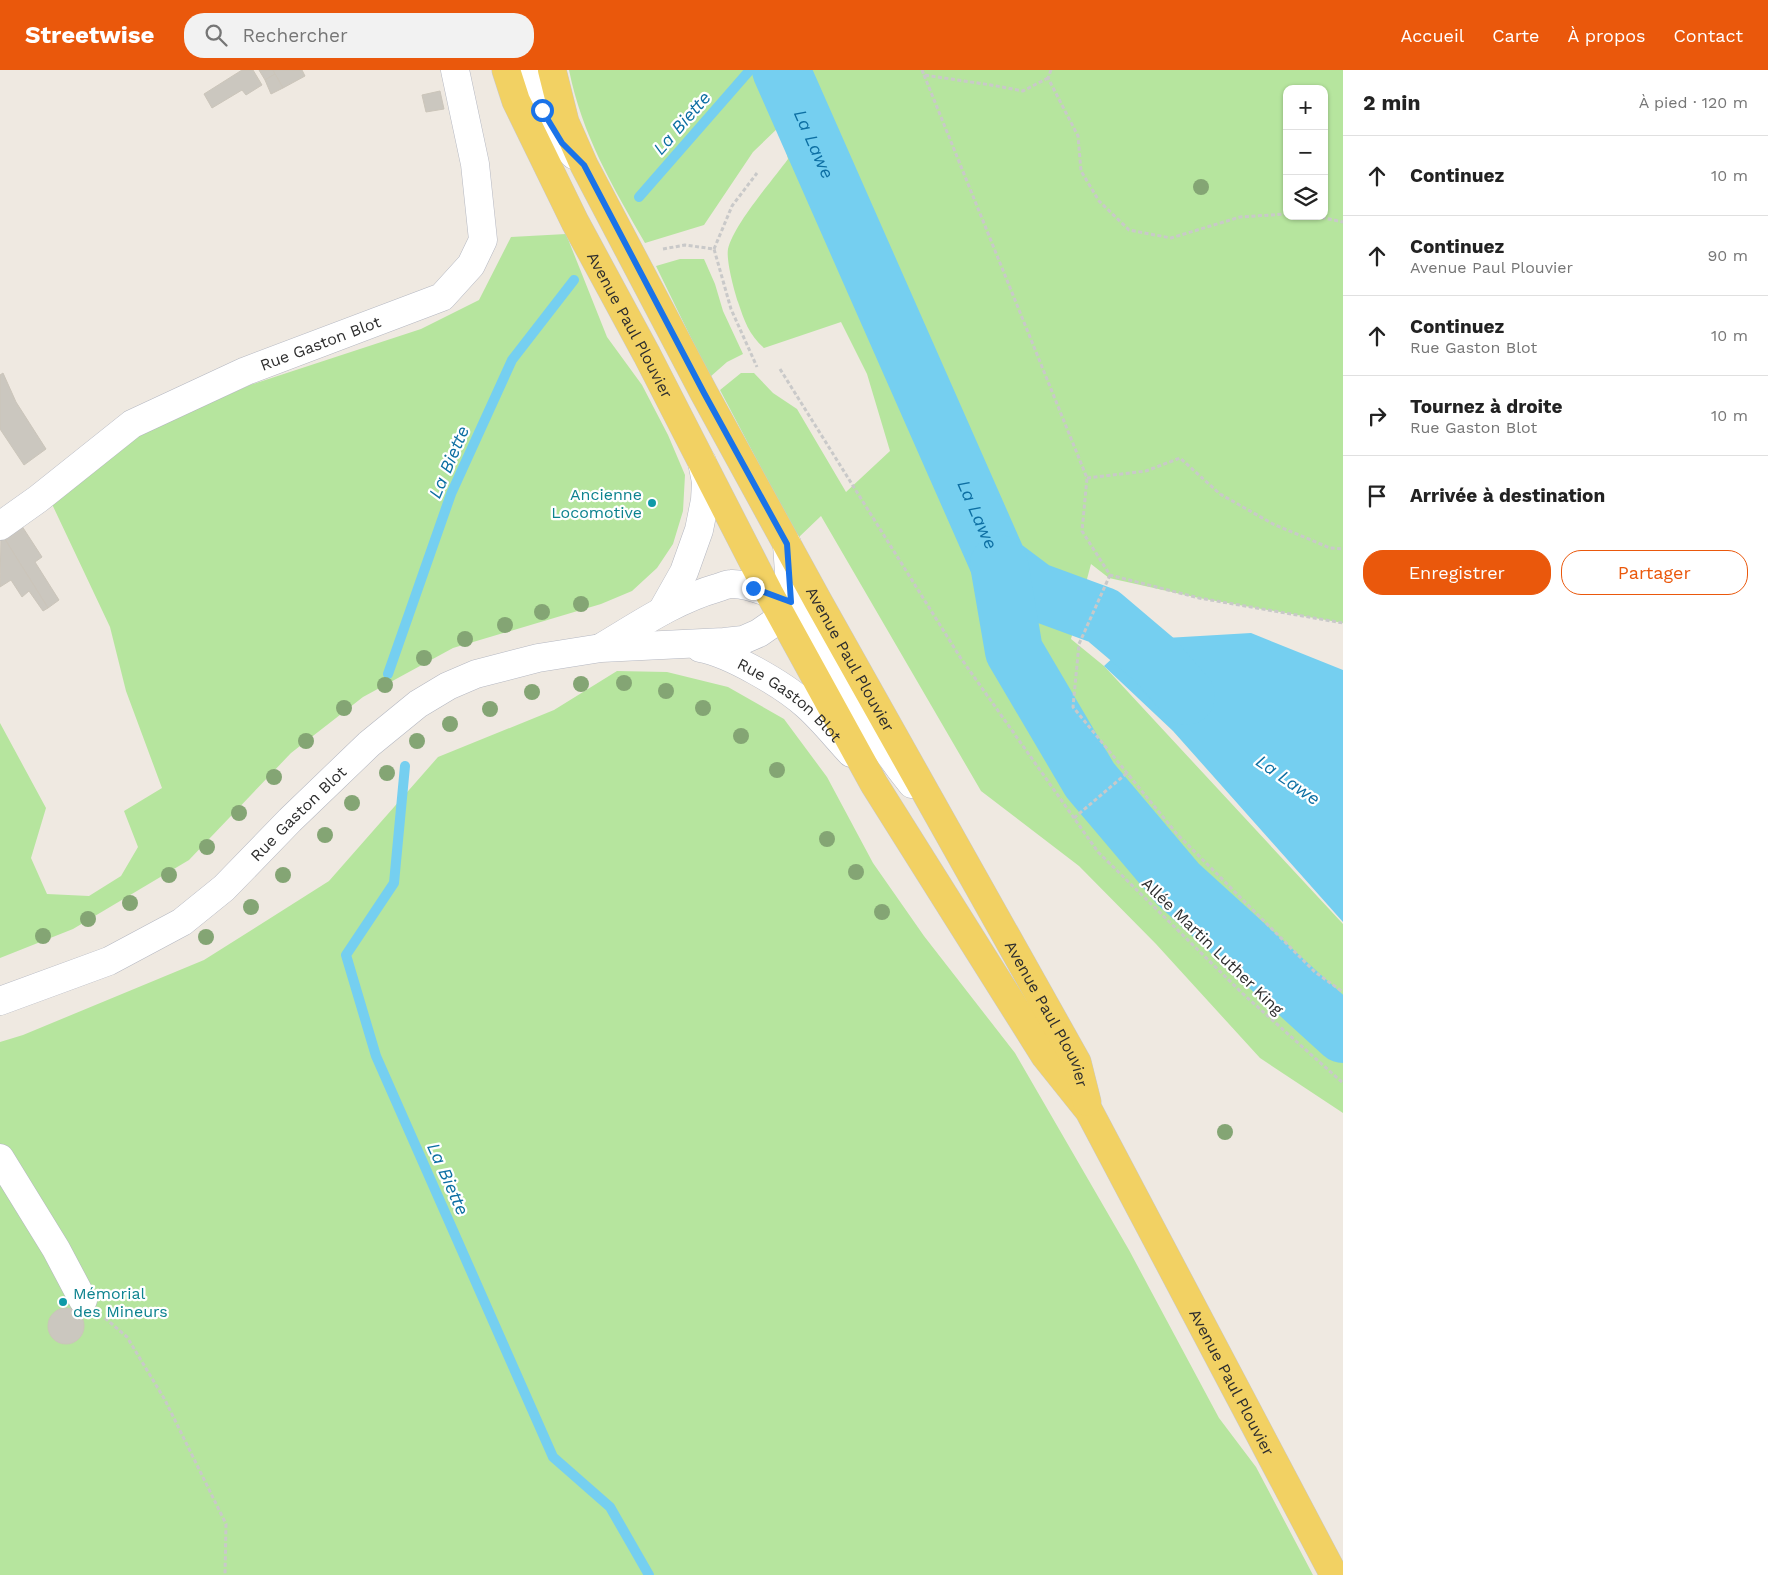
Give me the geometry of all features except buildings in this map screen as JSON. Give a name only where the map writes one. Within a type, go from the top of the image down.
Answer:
[{"type":"main road","name":"Avenue Paul Plouvier","points":[[506,70],[516,101],[576,222],[702,462],[781,604],[874,784],[1045,1056],[1089,1111],[1334,1575]]},
{"type":"main road","name":"Avenue Paul Plouvier","points":[[552,70],[565,122],[584,165],[704,393],[1077,1062],[1089,1111]]},
{"type":"street","name":"Rue Gaston Blot","points":[[0,526],[38,500],[132,424],[246,371],[442,296],[471,265],[483,240],[475,164],[455,70]]},
{"type":"street","points":[[499,70],[516,101]]},
{"type":"street","points":[[532,70],[542,110],[562,143],[584,165]]},
{"type":"street","points":[[662,612],[684,572],[699,530],[705,500],[706,482],[702,462]]},
{"type":"street","points":[[787,544],[781,604],[806,616],[888,754],[936,812]]},
{"type":"street","name":"Rue Gaston Blot","points":[[0,1001],[109,961],[182,922],[224,888],[290,820],[369,744],[425,699],[448,686],[484,671],[531,660],[601,648],[684,645],[743,640],[759,633],[781,604],[732,584],[696,594],[601,648]]},
{"type":"street","name":"Rue Gaston Blot","points":[[684,645],[713,650],[736,661],[779,685],[805,704],[851,753],[874,784]]},
{"type":"street","points":[[0,1158],[56,1249],[83,1300]]},
{"type":"path","points":[[922,70],[1087,478],[1082,531],[1110,576],[1199,598],[1343,623]]},
{"type":"path","points":[[1050,70],[1048,78],[1078,136],[1081,171],[1100,201],[1129,230],[1171,238],[1240,217],[1283,214]]},
{"type":"path","points":[[924,75],[1023,91],[1048,78]]},
{"type":"path","points":[[757,173],[732,206],[714,249],[731,309],[757,367]]},
{"type":"path","points":[[1328,219],[1343,222]]},
{"type":"path","points":[[663,248],[685,245],[714,249]]},
{"type":"path","name":"Allée Martin Luther King","points":[[780,369],[960,657],[1098,852],[1242,993],[1343,1083]]},
{"type":"path","points":[[1087,478],[1146,471],[1180,458],[1220,494],[1273,524],[1330,548],[1343,549]]},
{"type":"path","points":[[1110,576],[1079,644],[1073,708],[1184,841],[1315,972],[1343,992]]},
{"type":"path","points":[[1074,818],[1127,773]]},
{"type":"path","points":[[83,1300],[127,1337],[165,1400],[226,1524],[224,1575]]},
{"type":"green space","points":[[569,70],[1343,70],[1343,623],[1199,598],[1109,578],[1091,564],[1071,639],[1104,666],[1343,924],[1343,1113],[1260,1058],[1156,944],[1079,866],[981,791],[821,516],[798,538],[720,390],[741,373],[754,373],[773,393],[797,409],[846,492],[890,451],[867,374],[841,322],[764,348],[751,332],[740,309],[728,260],[728,249],[745,215],[788,159],[780,126],[753,152],[704,225],[645,243],[600,160],[582,117]]},
{"type":"green space","points":[[566,234],[607,337],[642,385],[668,435],[685,475],[683,511],[673,544],[657,568],[632,591],[601,604],[453,648],[363,697],[291,753],[189,860],[73,929],[0,958],[0,723],[46,808],[31,858],[47,894],[89,896],[121,876],[138,847],[124,811],[162,788],[126,691],[110,627],[51,502],[134,437],[250,385],[421,329],[479,300],[511,237]]},
{"type":"green space","points":[[680,259],[704,259],[715,284],[723,311],[743,354],[727,362],[710,377],[656,266]]},
{"type":"green space","points":[[617,671],[667,672],[728,687],[784,719],[827,777],[873,863],[924,936],[1015,1053],[1129,1250],[1219,1418],[1256,1467],[1313,1575],[0,1575],[0,1042],[23,1035],[204,960],[329,881],[438,757],[554,710]]},
{"type":"water","points":[[1251,633],[1343,670],[1343,922],[1173,731],[1104,666],[1132,640]]},
{"type":"waterway","name":"La Biette","points":[[639,197],[750,70]]},
{"type":"waterway","name":"La Lawe","points":[[781,70],[999,564],[1035,591],[1103,616],[1156,661],[1186,696]]},
{"type":"waterway","name":"La Biette","points":[[388,674],[451,494],[512,360],[574,280]]},
{"type":"waterway","points":[[999,564],[1014,651],[1090,780],[1178,884],[1343,1034]]},
{"type":"waterway","name":"La Biette","points":[[405,766],[394,883],[346,955],[376,1056],[553,1457],[610,1507],[649,1575]]},
{"type":"place","name":"Ancienne Locomotive","points":[[652,503]]},
{"type":"place","name":"Mémorial des Mineurs","points":[[63,1302]]},
{"type":"route","points":[[542,110],[562,143],[584,165],[704,393],[787,544],[791,602],[753,588]]}]
